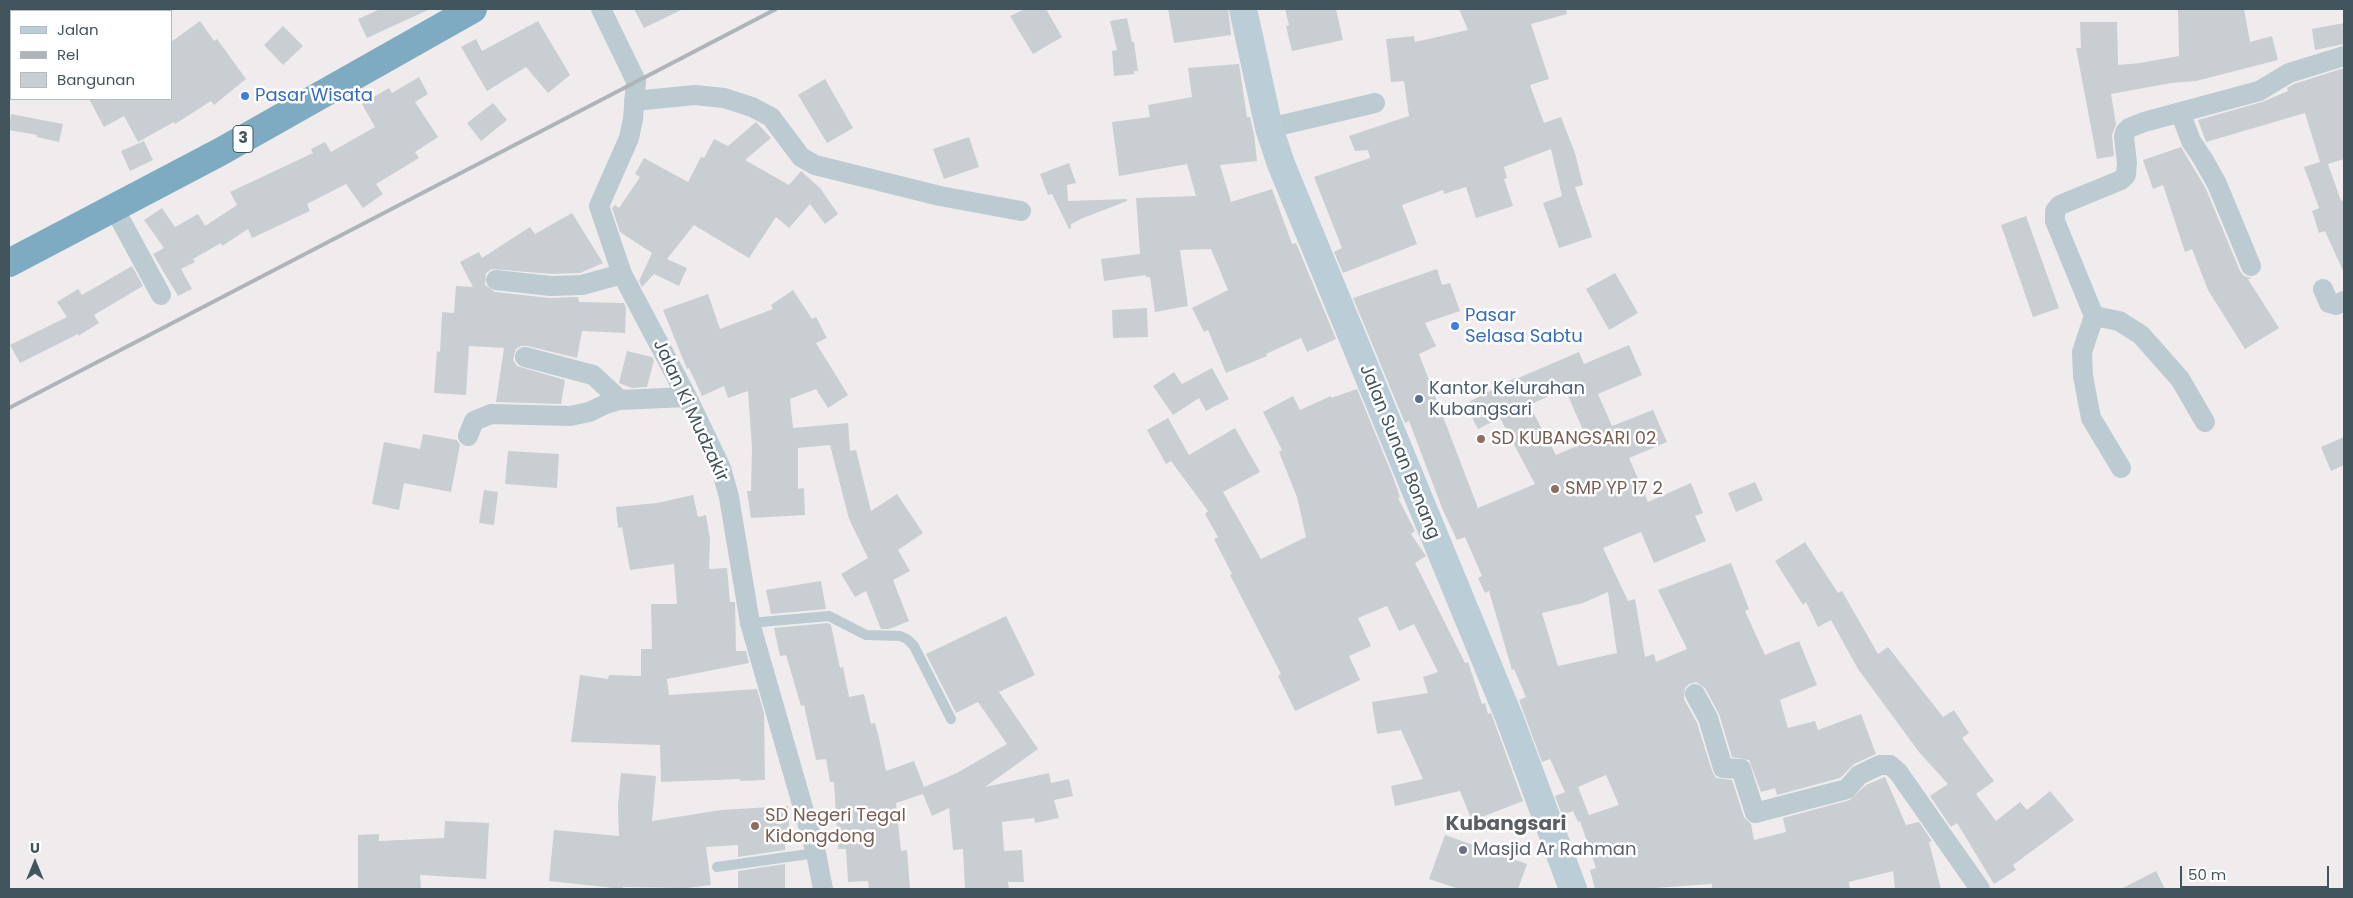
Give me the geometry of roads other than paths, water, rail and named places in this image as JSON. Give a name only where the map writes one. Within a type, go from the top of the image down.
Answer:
[{"type":"highway","name":"3","points":[[9,262],[220,152],[473,9]]},
{"type":"street","name":"Jalan Ki Mudzakir","points":[[601,9],[636,80],[633,119],[629,138],[599,206],[622,274],[721,468],[729,496],[750,623],[816,853],[824,889]]},
{"type":"street","name":"Jalan Sunan Bonang","points":[[1243,9],[1269,128],[1446,568],[1509,718],[1573,889]]},
{"type":"street","points":[[2121,468],[2091,418],[2083,376],[2082,352],[2094,316],[2055,221],[2055,211],[2060,205],[2121,180],[2126,175],[2128,163],[2125,132],[2144,122],[2259,91],[2289,73],[2344,56]]},
{"type":"street","points":[[634,101],[695,95],[724,98],[752,107],[771,117],[801,157],[815,165],[940,196],[1022,211]]},
{"type":"street","points":[[1269,128],[1376,103]]},
{"type":"street","points":[[2180,112],[2191,141],[2216,184],[2251,266]]},
{"type":"street","points":[[114,208],[161,295]]},
{"type":"street","points":[[496,280],[551,286],[582,285],[622,274]]},
{"type":"street","points":[[2323,289],[2329,303],[2336,305],[2344,301]]},
{"type":"street","points":[[2094,316],[2119,321],[2141,335],[2180,379],[2205,422]]},
{"type":"street","points":[[526,357],[566,366],[593,375],[620,400]]},
{"type":"street","points":[[468,436],[474,421],[491,414],[570,416],[589,412],[620,400],[686,397]]},
{"type":"street","points":[[1695,694],[1708,718],[1723,768],[1741,769],[1755,813],[1847,789],[1859,775],[1880,765],[1890,765],[1898,772],[1980,889]]},
{"type":"lane","points":[[750,623],[829,616],[866,635],[900,636],[907,639],[914,646],[951,719]]},
{"type":"lane","points":[[717,867],[816,853]]},
{"type":"railway","points":[[9,408],[776,9]]},
{"type":"place","name":"Pasar Wisata","points":[[245,96]]},
{"type":"place","name":"Pasar Selasa Sabtu","points":[[1455,326]]},
{"type":"place","name":"Kantor Kelurahan Kubangsari","points":[[1419,399]]},
{"type":"place","name":"SD KUBANGSARI 02","points":[[1481,439]]},
{"type":"place","name":"SMP YP 17 2","points":[[1555,489]]},
{"type":"place","name":"SD Negeri Tegal Kidongdong","points":[[755,826]]},
{"type":"place","name":"Masjid Ar Rahman","points":[[1463,850]]},
{"type":"district","name":"Kubangsari","points":[[1506,825]]}]
